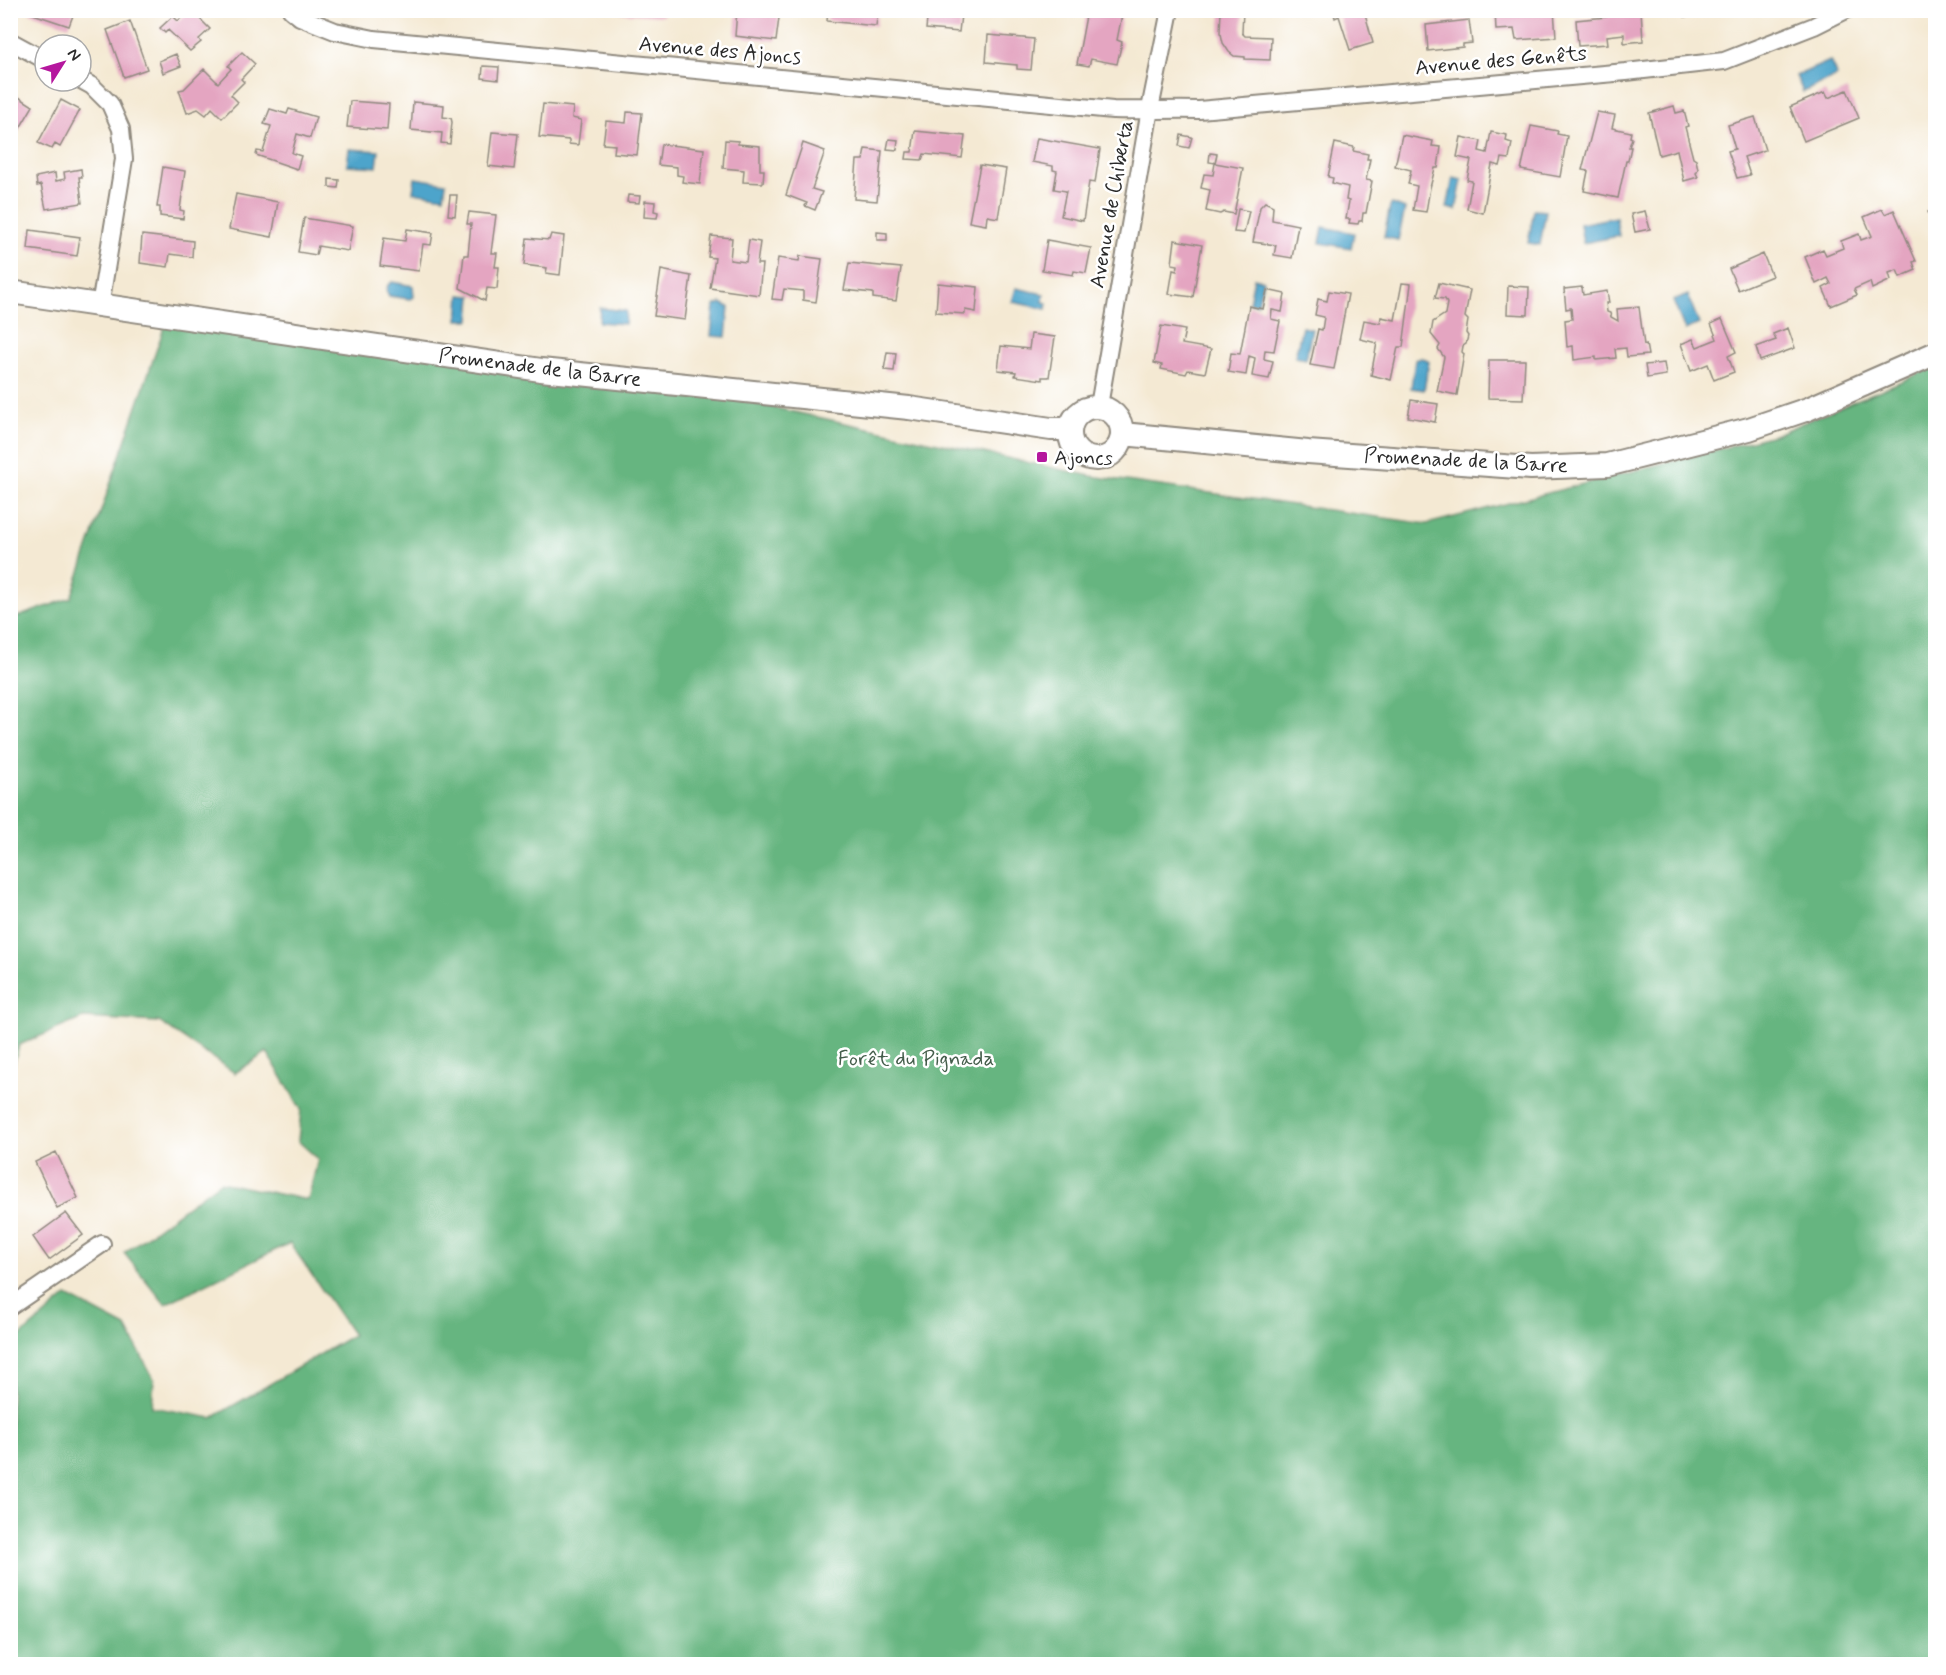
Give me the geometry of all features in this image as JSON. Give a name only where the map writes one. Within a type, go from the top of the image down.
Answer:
[{"type":"main road","name":"Promenade de la Barre","points":[[10,292],[541,370],[909,408],[1051,429],[1070,429]]},
{"type":"main road","name":"Promenade de la Barre","points":[[1123,434],[1308,452],[1531,468],[1607,465],[1759,426],[1808,409],[1935,353]]},
{"type":"main road","points":[[1092,406],[1099,406],[1113,412],[1122,426],[1123,434],[1115,452],[1097,459],[1085,456],[1075,448],[1071,442],[1070,429],[1080,412],[1092,406]]},
{"type":"street","name":"Avenue des Ajoncs","points":[[291,10],[300,17],[335,31],[374,39],[1102,109],[1150,110]]},
{"type":"street","name":"Avenue de Chiberta","points":[[1099,406],[1100,387],[1170,10]]},
{"type":"street","name":"Avenue des Genêts","points":[[1150,110],[1198,110],[1626,72],[1724,61],[1814,26],[1846,10]]},
{"type":"street","points":[[10,41],[33,53]]},
{"type":"street","points":[[93,87],[110,104],[121,129],[124,159],[100,306]]},
{"type":"street","points":[[10,1307],[102,1244]]},
{"type":"green space","name":"Forêt du Pignada","points":[[166,322],[618,374],[1091,476],[1427,524],[1774,435],[1935,367],[1935,1664],[11,1664],[11,1344],[67,1296],[126,1327],[154,1379],[152,1407],[212,1418],[353,1335],[290,1243],[165,1304],[124,1253],[220,1182],[308,1200],[318,1159],[298,1141],[301,1109],[267,1052],[235,1073],[159,1022],[83,1018],[19,1045],[11,1075],[11,619],[71,598]]},
{"type":"water","points":[[1830,61],[1837,76],[1803,92],[1796,76]]},
{"type":"water","points":[[349,149],[379,151],[377,167],[347,165]]},
{"type":"water","points":[[415,178],[446,183],[444,197],[413,192]]},
{"type":"water","points":[[1453,178],[1462,180],[1456,210],[1447,208]]},
{"type":"water","points":[[1392,204],[1405,209],[1398,240],[1384,237]]},
{"type":"water","points":[[1534,210],[1546,211],[1540,245],[1528,243]]},
{"type":"water","points":[[1616,217],[1619,236],[1583,243],[1580,224]]},
{"type":"water","points":[[1323,227],[1354,233],[1351,248],[1320,243]]},
{"type":"water","points":[[1254,278],[1263,280],[1258,304],[1249,303]]},
{"type":"water","points":[[392,282],[413,286],[414,297],[410,299],[389,296],[386,291]]},
{"type":"water","points":[[1016,288],[1044,294],[1043,302],[1047,303],[1046,309],[1012,302]]},
{"type":"water","points":[[460,295],[472,296],[470,320],[458,320]]},
{"type":"water","points":[[1688,295],[1699,324],[1685,330],[1673,301]]},
{"type":"water","points":[[721,303],[729,307],[726,337],[711,336],[714,306]]},
{"type":"water","points":[[600,308],[626,311],[625,324],[599,322]]},
{"type":"water","points":[[1302,327],[1312,329],[1306,359],[1295,357]]},
{"type":"water","points":[[1421,358],[1429,362],[1424,390],[1411,388],[1415,360]]},
{"type":"building","points":[[31,10],[75,10],[69,26],[30,13]]},
{"type":"building","points":[[189,10],[210,29],[199,39],[201,42],[190,51],[168,30],[165,33],[160,28],[173,16],[178,21]]},
{"type":"building","points":[[621,10],[664,10],[663,16],[620,13]]},
{"type":"building","points":[[737,10],[780,10],[776,41],[735,36]]},
{"type":"building","points":[[828,10],[878,10],[876,26],[827,21]]},
{"type":"building","points":[[928,10],[972,10],[972,16],[961,15],[959,32],[926,29]]},
{"type":"building","points":[[1082,10],[1123,10],[1117,40],[1122,42],[1117,64],[1091,59],[1089,66],[1077,64],[1086,16],[1081,15]]},
{"type":"building","points":[[1221,10],[1243,10],[1242,33],[1245,36],[1271,37],[1270,60],[1245,59],[1245,57],[1234,56],[1229,52],[1220,33]]},
{"type":"building","points":[[1333,10],[1364,10],[1373,43],[1350,50],[1339,16],[1335,18]]},
{"type":"building","points":[[1495,10],[1554,10],[1556,37],[1516,40],[1514,29],[1496,30]]},
{"type":"building","points":[[1606,10],[1641,10],[1643,41],[1624,43],[1624,34],[1607,36],[1608,44],[1578,46],[1576,20],[1606,17]]},
{"type":"building","points":[[1683,10],[1706,10],[1706,11],[1685,17]]},
{"type":"building","points":[[1469,20],[1472,43],[1463,44],[1463,47],[1428,51],[1426,25]]},
{"type":"building","points":[[130,21],[147,69],[124,77],[107,30]]},
{"type":"building","points":[[988,35],[1034,39],[1031,70],[1017,69],[1017,65],[986,62]]},
{"type":"building","points":[[242,52],[255,64],[241,79],[244,82],[231,95],[238,102],[222,118],[212,108],[206,115],[198,109],[187,113],[179,90],[184,89],[204,69],[218,83],[231,69],[228,66]]},
{"type":"building","points":[[176,54],[181,66],[163,73],[159,61]]},
{"type":"building","points":[[483,66],[499,67],[498,80],[482,78]]},
{"type":"building","points":[[1847,90],[1859,118],[1804,141],[1790,107],[1825,92],[1828,98]]},
{"type":"building","points":[[14,94],[33,106],[10,145],[10,100]]},
{"type":"building","points":[[61,100],[80,110],[60,147],[55,144],[52,149],[38,143]]},
{"type":"building","points":[[350,101],[389,104],[387,130],[347,127]]},
{"type":"building","points":[[413,102],[444,105],[443,117],[451,118],[452,122],[450,144],[441,143],[442,133],[411,130]]},
{"type":"building","points":[[543,104],[573,107],[572,118],[581,120],[578,145],[569,144],[569,140],[539,137]]},
{"type":"building","points":[[1674,106],[1676,113],[1684,111],[1688,126],[1685,127],[1698,169],[1696,173],[1698,177],[1684,181],[1677,150],[1659,155],[1649,113]]},
{"type":"building","points":[[270,109],[287,114],[289,109],[316,117],[310,138],[297,134],[292,153],[301,156],[297,169],[256,155],[257,151],[263,152],[271,126],[264,124]]},
{"type":"building","points":[[627,112],[642,113],[637,155],[614,153],[615,145],[603,144],[606,121],[626,123]]},
{"type":"building","points":[[1597,112],[1615,115],[1612,128],[1631,132],[1629,147],[1631,147],[1618,198],[1584,191],[1588,171],[1582,170]]},
{"type":"building","points":[[1755,117],[1765,150],[1744,157],[1750,175],[1737,178],[1728,151],[1735,149],[1728,125]]},
{"type":"building","points":[[1531,126],[1558,131],[1557,134],[1567,136],[1560,177],[1521,170]]},
{"type":"building","points":[[915,131],[965,136],[962,158],[924,154],[922,160],[906,159],[907,152],[912,152]]},
{"type":"building","points":[[492,132],[518,134],[514,169],[488,166]]},
{"type":"building","points":[[1491,132],[1507,135],[1506,141],[1512,143],[1509,159],[1502,158],[1500,166],[1492,164],[1483,213],[1467,209],[1472,181],[1467,180],[1471,160],[1457,157],[1461,137],[1481,141],[1479,151],[1487,153]]},
{"type":"building","points":[[1181,135],[1192,137],[1189,148],[1179,146]]},
{"type":"building","points":[[1402,135],[1433,141],[1432,146],[1441,147],[1426,212],[1413,210],[1417,186],[1408,184],[1411,170],[1395,166]]},
{"type":"building","points":[[1037,138],[1100,149],[1095,183],[1089,182],[1083,221],[1061,216],[1066,191],[1054,189],[1057,171],[1053,170],[1053,166],[1032,162]]},
{"type":"building","points":[[889,139],[898,140],[897,150],[887,149]]},
{"type":"building","points":[[725,140],[760,146],[760,170],[764,170],[763,183],[743,182],[744,170],[723,168]]},
{"type":"building","points":[[803,143],[825,151],[812,189],[822,192],[815,210],[805,206],[807,203],[786,195]]},
{"type":"building","points":[[1335,143],[1354,147],[1353,151],[1368,154],[1367,159],[1370,159],[1366,180],[1372,181],[1366,213],[1363,213],[1362,221],[1358,224],[1349,223],[1350,219],[1346,219],[1349,201],[1346,200],[1348,187],[1332,183],[1333,178],[1328,177]]},
{"type":"building","points":[[661,144],[704,149],[700,184],[682,182],[683,176],[677,175],[677,167],[658,165]]},
{"type":"building","points":[[865,149],[882,151],[877,201],[854,199],[857,160],[863,160]]},
{"type":"building","points":[[1210,153],[1217,154],[1215,163],[1209,162]]},
{"type":"building","points":[[1215,163],[1243,168],[1234,214],[1206,211],[1210,190],[1201,188],[1204,174],[1213,175]]},
{"type":"building","points":[[980,165],[1006,169],[998,218],[987,216],[986,225],[969,222]]},
{"type":"building","points":[[163,167],[185,171],[180,210],[184,211],[183,219],[160,216],[160,207],[157,207]]},
{"type":"building","points":[[81,169],[82,177],[79,177],[82,203],[46,209],[41,185],[37,186],[36,177],[55,173],[56,181],[65,179],[64,172]]},
{"type":"building","points":[[329,179],[339,180],[338,188],[329,187]]},
{"type":"building","points":[[236,194],[278,202],[272,237],[229,229]]},
{"type":"building","points":[[450,195],[457,195],[455,216],[448,215]]},
{"type":"building","points":[[628,195],[640,196],[639,203],[627,202]]},
{"type":"building","points":[[645,201],[655,202],[654,211],[658,212],[657,218],[644,217]]},
{"type":"building","points":[[1265,202],[1273,206],[1272,220],[1298,225],[1292,258],[1274,255],[1276,245],[1253,242],[1260,207]]},
{"type":"building","points":[[1238,209],[1249,211],[1244,233],[1234,232]]},
{"type":"building","points":[[1882,209],[1885,214],[1894,210],[1916,261],[1913,262],[1916,270],[1900,277],[1897,270],[1889,273],[1891,280],[1872,289],[1870,282],[1854,289],[1857,295],[1831,306],[1823,288],[1831,284],[1828,278],[1816,284],[1805,257],[1823,249],[1826,255],[1843,248],[1841,241],[1859,234],[1861,240],[1872,236],[1864,217]]},
{"type":"building","points":[[1935,209],[1935,229],[1928,212]]},
{"type":"building","points":[[1645,211],[1650,229],[1635,232],[1631,214]]},
{"type":"building","points":[[469,212],[496,215],[491,253],[497,253],[495,267],[499,267],[497,289],[487,288],[485,301],[460,288],[464,255],[468,255],[471,224],[467,224]]},
{"type":"building","points":[[304,218],[353,226],[348,251],[318,246],[316,255],[298,252]]},
{"type":"building","points":[[407,229],[433,233],[431,245],[423,244],[419,271],[380,266],[384,238],[405,241]]},
{"type":"building","points":[[30,230],[80,237],[77,256],[28,249]]},
{"type":"building","points":[[877,232],[887,233],[887,240],[877,240]]},
{"type":"building","points":[[551,234],[564,236],[560,275],[546,273],[547,268],[524,265],[527,238],[549,240]]},
{"type":"building","points":[[142,235],[193,241],[192,257],[170,254],[168,267],[140,263]]},
{"type":"building","points":[[711,236],[732,238],[730,260],[746,262],[749,240],[760,242],[757,264],[762,264],[759,295],[710,288],[715,258],[708,257]]},
{"type":"building","points":[[1047,240],[1091,248],[1086,273],[1074,271],[1073,275],[1042,270]]},
{"type":"building","points":[[1175,240],[1202,245],[1193,297],[1169,294],[1173,270],[1177,271],[1178,265],[1172,264]]},
{"type":"building","points":[[1763,254],[1772,276],[1738,290],[1729,269]]},
{"type":"building","points":[[800,256],[822,259],[816,302],[803,300],[803,291],[784,289],[782,300],[772,299],[778,258],[799,261]]},
{"type":"building","points":[[849,263],[901,268],[896,301],[873,298],[873,293],[844,290]]},
{"type":"building","points":[[661,270],[691,276],[685,320],[654,316]]},
{"type":"building","points":[[938,283],[978,287],[976,312],[965,310],[965,314],[936,312]]},
{"type":"building","points":[[1402,283],[1411,284],[1403,347],[1398,347],[1391,380],[1371,375],[1377,343],[1360,339],[1364,320],[1380,323],[1381,317],[1395,320]]},
{"type":"building","points":[[1439,283],[1470,290],[1465,317],[1468,320],[1466,333],[1468,336],[1463,346],[1464,354],[1457,395],[1437,391],[1444,357],[1438,349],[1440,345],[1431,334],[1433,322],[1445,314],[1447,303],[1445,299],[1435,298]]},
{"type":"building","points":[[1508,286],[1529,287],[1528,315],[1507,314]]},
{"type":"building","points":[[1582,287],[1583,295],[1607,291],[1609,303],[1606,303],[1607,312],[1618,321],[1617,309],[1639,307],[1644,345],[1646,344],[1648,355],[1627,357],[1626,348],[1615,349],[1616,358],[1596,360],[1596,357],[1574,360],[1573,346],[1567,347],[1565,320],[1572,319],[1571,308],[1566,309],[1564,289]]},
{"type":"building","points":[[1267,290],[1285,294],[1282,312],[1272,310],[1271,319],[1280,321],[1274,351],[1265,350],[1264,359],[1273,361],[1269,379],[1252,376],[1255,358],[1249,356],[1246,375],[1228,372],[1231,353],[1240,354],[1249,306],[1263,309]]},
{"type":"building","points":[[1329,291],[1348,294],[1334,369],[1310,365],[1318,329],[1322,330],[1324,317],[1315,315],[1318,299],[1327,301]]},
{"type":"building","points":[[1722,319],[1736,352],[1728,356],[1734,372],[1714,380],[1708,364],[1691,371],[1681,344],[1693,339],[1697,347],[1717,339],[1711,324]]},
{"type":"building","points":[[1161,326],[1185,330],[1182,344],[1211,349],[1205,373],[1188,370],[1186,374],[1161,369],[1162,365],[1154,363]]},
{"type":"building","points":[[1788,328],[1795,348],[1760,361],[1756,347],[1776,340],[1773,334]]},
{"type":"building","points":[[1031,334],[1055,337],[1049,377],[1042,377],[1042,380],[1015,376],[1016,372],[998,370],[1001,346],[1029,349]]},
{"type":"building","points":[[887,352],[896,353],[894,371],[884,370]]},
{"type":"building","points":[[1489,360],[1525,360],[1523,399],[1488,398]]},
{"type":"building","points":[[1664,363],[1666,375],[1647,378],[1645,365]]},
{"type":"building","points":[[1411,400],[1438,404],[1435,422],[1408,417]]},
{"type":"building","points":[[56,1152],[78,1198],[57,1208],[35,1162]]},
{"type":"building","points":[[66,1213],[83,1235],[49,1260],[33,1237]]},
{"type":"place","name":"Ajoncs","points":[[1042,457]]}]
